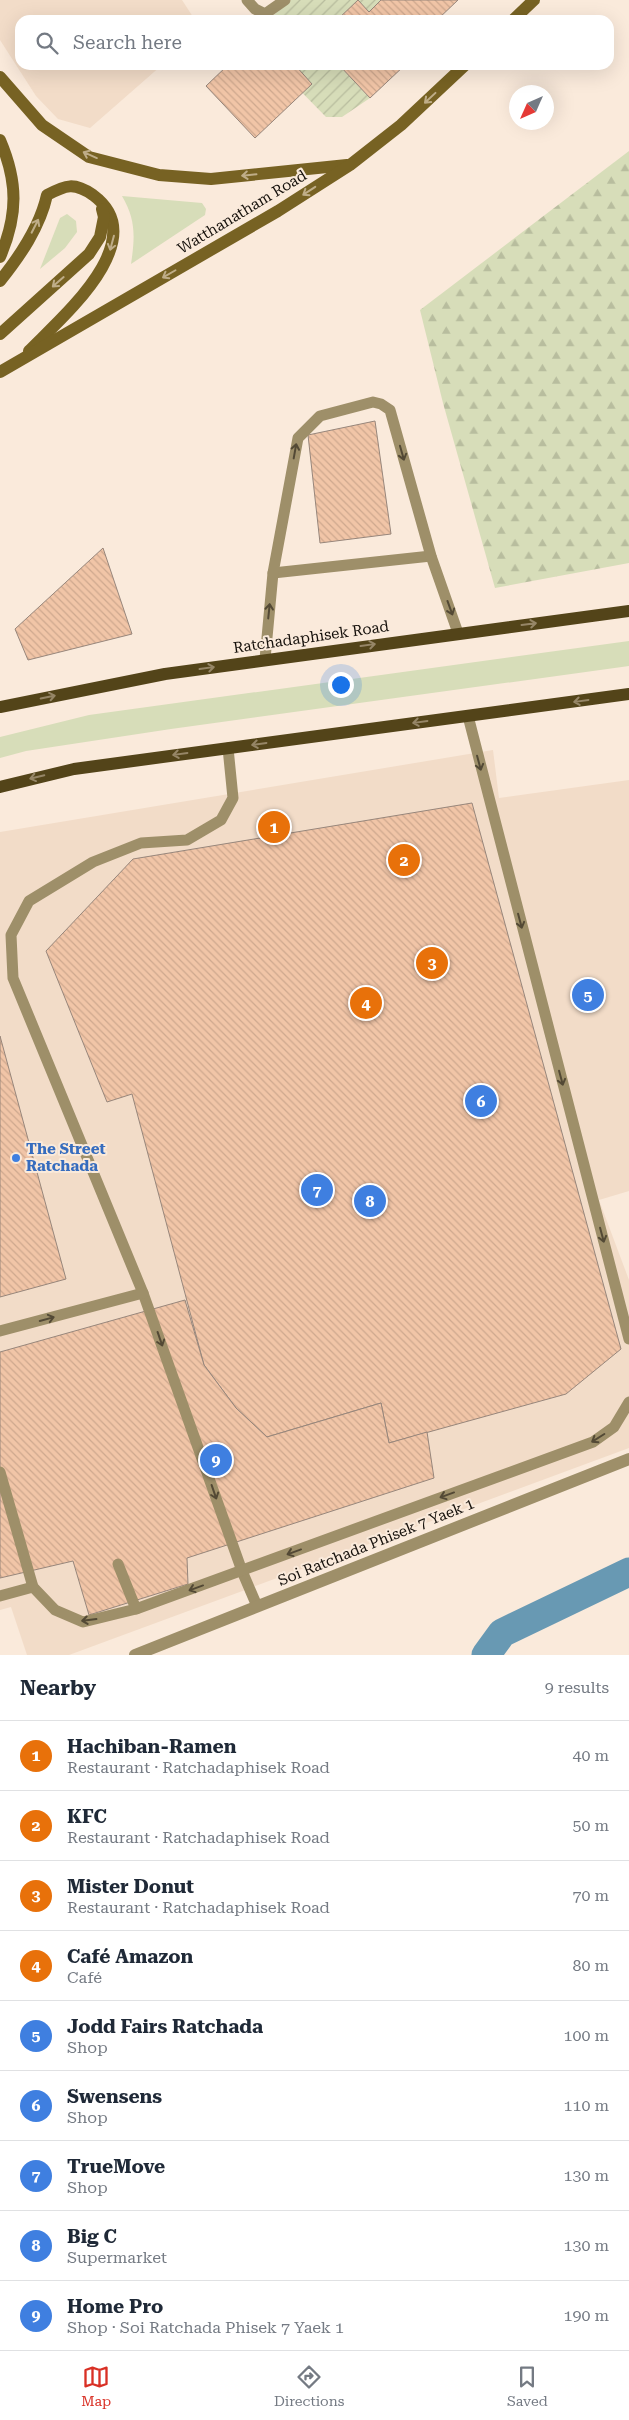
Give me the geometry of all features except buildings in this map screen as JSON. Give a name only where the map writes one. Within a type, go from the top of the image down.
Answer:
[{"type":"main road","name":"Ratchadaphisek Road","points":[[0,707],[165,674],[629,611]]},
{"type":"main road","points":[[0,787],[74,769],[629,694]]},
{"type":"street","points":[[518,15],[534,0]]},
{"type":"street","name":"Watthanatham Road","points":[[0,372],[278,211],[350,165],[401,125],[460,70]]},
{"type":"street","points":[[0,77],[42,125],[90,156],[159,175],[211,179],[350,165]]},
{"type":"street","points":[[0,140],[8,160],[15,190],[8,240],[0,257]]},
{"type":"street","points":[[0,281],[21,255],[45,207],[48,196],[65,186],[83,188],[110,213],[114,236],[107,260],[86,291],[19,362]]},
{"type":"street","points":[[0,334],[89,254],[100,237],[104,217],[98,200]]},
{"type":"street","name":"Soi Ratchada Phisek 7 Yaek 1","points":[[135,1655],[629,1459]]},
{"type":"lane","points":[[248,0],[254,9],[265,14],[285,0]]},
{"type":"lane","points":[[265,659],[273,573],[298,438],[320,416],[372,402],[381,404],[390,410],[431,556],[458,633]]},
{"type":"lane","points":[[273,573],[431,556]]},
{"type":"lane","points":[[468,716],[629,1339]]},
{"type":"lane","points":[[228,748],[233,798],[221,820],[187,840],[141,843],[93,862],[29,901],[11,935],[13,978],[143,1293],[242,1571],[257,1606]]},
{"type":"lane","points":[[0,1331],[143,1293]]},
{"type":"lane","points":[[0,1472],[33,1587],[55,1610],[83,1622],[136,1609],[593,1442],[614,1427],[629,1402]]},
{"type":"lane","points":[[118,1564],[136,1609]]},
{"type":"lane","points":[[0,1596],[33,1587]]},
{"type":"shaded area","points":[[0,0],[182,0],[192,15],[15,15],[15,63],[0,40]]},
{"type":"shaded area","points":[[19,70],[156,70],[90,128],[58,119],[36,96]]},
{"type":"shaded area","points":[[493,750],[499,798],[629,780],[629,1191],[599,1200],[629,1280],[629,1448],[69,1655],[27,1655],[11,1607],[0,1610],[0,832]]},
{"type":"green space","points":[[291,0],[381,0],[369,12],[357,15],[274,15]]},
{"type":"green space","points":[[280,70],[344,70],[370,98],[342,117],[326,117]]},
{"type":"green space","points":[[629,151],[629,563],[495,588],[443,403],[420,310]]},
{"type":"green space","points":[[122,196],[202,203],[206,209],[205,215],[131,264],[133,245],[132,221]]},
{"type":"green space","points":[[67,214],[76,221],[77,232],[65,248],[40,269],[60,218]]},
{"type":"green space","points":[[629,641],[629,666],[171,729],[26,751],[0,758],[0,737],[89,715]]},
{"type":"waterway","points":[[486,1655],[502,1633],[629,1572]]},
{"type":"place","name":"Hachiban-Ramen","points":[[274,827]]},
{"type":"place","name":"KFC","points":[[404,860]]},
{"type":"place","name":"Mister Donut","points":[[432,963]]},
{"type":"place","name":"Jodd Fairs Ratchada","points":[[588,995]]},
{"type":"place","name":"Café Amazon","points":[[366,1003]]},
{"type":"place","name":"Swensens","points":[[481,1101]]},
{"type":"place","name":"The Street Ratchada","points":[[16,1158]]},
{"type":"place","name":"TrueMove","points":[[317,1190]]},
{"type":"place","name":"Big C","points":[[370,1201]]},
{"type":"place","name":"Home Pro","points":[[216,1460]]}]
